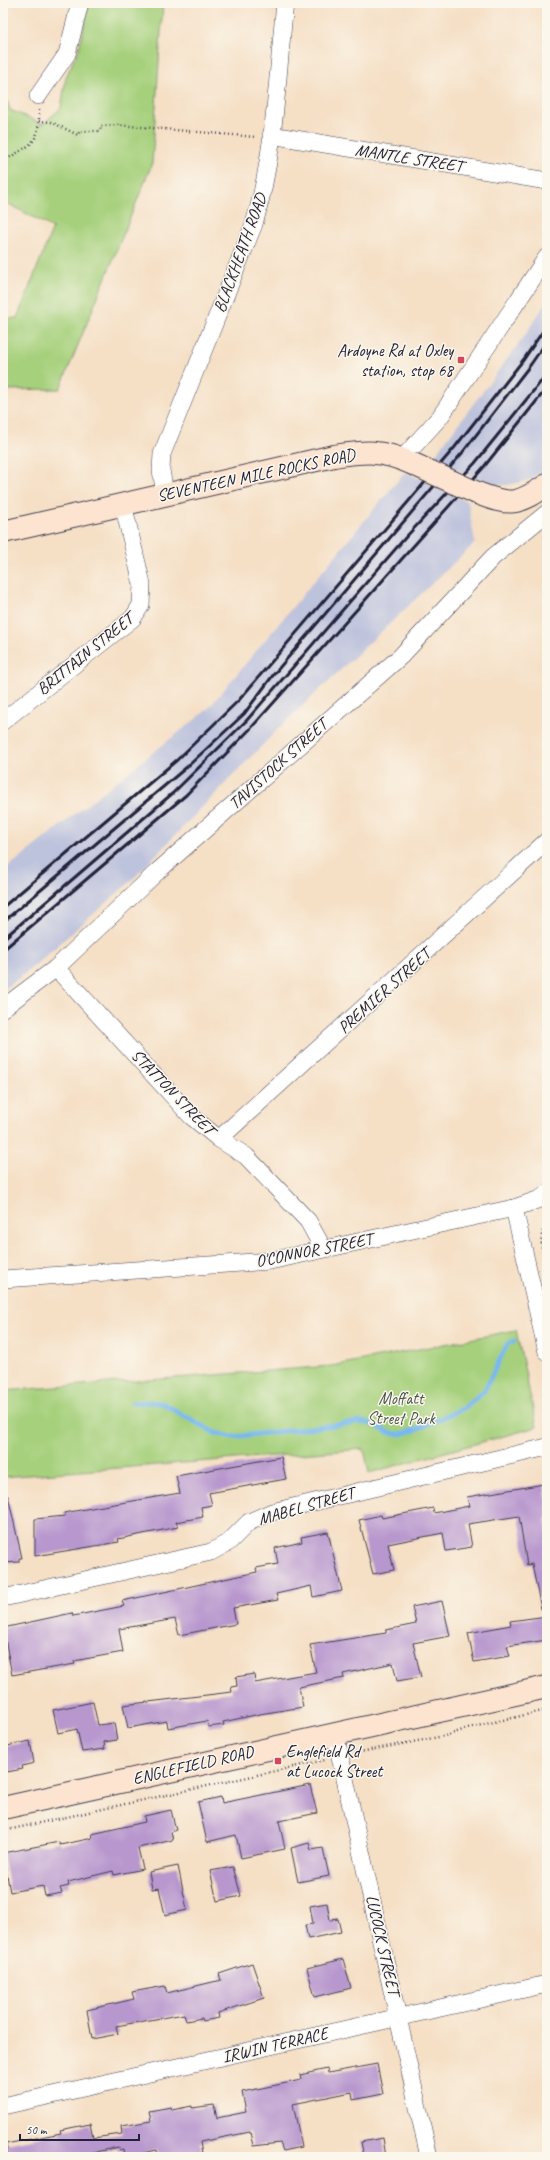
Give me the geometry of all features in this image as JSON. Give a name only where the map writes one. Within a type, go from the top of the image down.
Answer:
[{"type":"main road","name":"SEVENTEEN MILE ROCKS ROAD","points":[[3,532],[355,452],[384,453],[406,461],[476,493],[502,502],[526,499],[547,485]]},
{"type":"main road","name":"ENGLEFIELD ROAD","points":[[3,1808],[547,1687]]},
{"type":"street","points":[[38,96],[67,54],[80,3]]},
{"type":"street","name":"BLACKHEATH ROAD","points":[[165,494],[161,470],[162,454],[254,224],[263,194],[267,137],[285,3]]},
{"type":"street","name":"MANTLE STREET","points":[[267,137],[547,181]]},
{"type":"street","points":[[406,461],[445,411],[547,257]]},
{"type":"street","name":"BRITTAIN STREET","points":[[3,721],[133,618],[141,605],[142,584],[123,504]]},
{"type":"street","name":"TAVISTOCK STREET","points":[[3,1008],[56,968],[158,871],[401,656],[494,557],[546,515]]},
{"type":"street","name":"PREMIER STREET","points":[[219,1139],[547,841]]},
{"type":"street","name":"STATTON STREET","points":[[56,968],[191,1116],[219,1139],[246,1156],[308,1221],[321,1249]]},
{"type":"street","name":"O'CONNOR STREET","points":[[3,1279],[270,1261],[514,1208],[540,1199],[547,1194]]},
{"type":"street","points":[[514,1208],[547,1352]]},
{"type":"street","name":"MABEL STREET","points":[[3,1598],[211,1552],[229,1542],[249,1522],[272,1512],[547,1447]]},
{"type":"street","name":"LUCOCK STREET","points":[[335,1734],[400,2018],[429,2157]]},
{"type":"street","name":"IRWIN TERRACE","points":[[3,2106],[547,1984]]},
{"type":"path","points":[[3,162],[34,142],[38,132],[39,121],[38,96]]},
{"type":"path","points":[[39,121],[51,122],[78,135],[80,131],[100,131],[101,126],[118,125],[267,137]]},
{"type":"path","points":[[547,1224],[542,1230],[540,1239],[547,1270]]},
{"type":"path","points":[[3,1831],[340,1756],[449,1734],[468,1728],[547,1710]]},
{"type":"shaded area","points":[[547,301],[547,468],[530,480],[508,485],[491,485],[432,459],[526,334]]},
{"type":"shaded area","points":[[405,472],[468,502],[475,543],[278,729],[129,883],[28,971],[3,990],[3,871],[207,710]]},
{"type":"green space","points":[[89,3],[163,3],[152,164],[60,389],[3,390],[3,319],[17,318],[53,228],[3,201],[3,100],[7,100],[10,110],[43,124],[61,108],[66,77],[79,49]]},
{"type":"green space","name":"Moffatt Street Park","points":[[516,1330],[537,1427],[369,1473],[364,1449],[3,1477],[3,1391],[332,1366]]},
{"type":"building","points":[[281,1457],[286,1479],[209,1493],[212,1505],[201,1507],[203,1517],[176,1522],[178,1527],[118,1539],[119,1542],[35,1556],[35,1519],[65,1516],[64,1513],[180,1493],[176,1476]]},
{"type":"building","points":[[544,1484],[547,1501],[547,1609],[541,1609],[532,1564],[527,1565],[519,1516],[468,1524],[472,1547],[446,1551],[443,1533],[388,1544],[394,1570],[373,1574],[359,1520],[381,1515],[382,1518],[433,1508],[434,1513],[469,1506],[467,1497]]},
{"type":"building","points":[[8,1496],[22,1558],[19,1558],[19,1562],[3,1563],[3,1497]]},
{"type":"building","points":[[328,1532],[342,1591],[313,1597],[311,1586],[276,1594],[278,1600],[233,1608],[236,1624],[179,1635],[175,1619],[119,1629],[123,1652],[74,1661],[75,1664],[12,1675],[3,1628],[72,1613],[73,1616],[124,1606],[122,1601],[257,1572],[256,1568],[278,1564],[275,1548],[302,1542],[301,1537]]},
{"type":"building","points":[[442,1601],[450,1636],[413,1643],[421,1677],[397,1681],[393,1663],[343,1674],[344,1678],[299,1687],[303,1707],[260,1714],[223,1722],[224,1725],[208,1727],[207,1721],[168,1728],[167,1721],[128,1728],[123,1705],[232,1692],[231,1687],[237,1686],[236,1677],[254,1674],[255,1683],[316,1672],[310,1645],[386,1633],[386,1630],[416,1624],[412,1607]]},
{"type":"building","points":[[547,1616],[547,1640],[507,1646],[510,1656],[474,1662],[468,1633],[511,1625],[510,1621]]},
{"type":"building","points":[[93,1702],[98,1725],[114,1723],[117,1740],[104,1742],[105,1749],[82,1752],[77,1729],[58,1733],[53,1710]]},
{"type":"building","points":[[30,1741],[34,1763],[22,1766],[23,1769],[7,1772],[3,1747]]},
{"type":"building","points":[[310,1785],[317,1813],[279,1821],[285,1849],[241,1858],[236,1835],[207,1842],[198,1802],[221,1797],[222,1803]]},
{"type":"building","points":[[171,1810],[176,1830],[171,1832],[173,1840],[138,1848],[143,1869],[114,1875],[113,1871],[68,1882],[69,1886],[60,1888],[62,1893],[45,1896],[43,1886],[10,1892],[3,1853],[59,1842],[60,1845],[93,1838],[92,1834],[145,1822],[144,1816]]},
{"type":"building","points":[[309,1843],[311,1850],[323,1848],[329,1876],[298,1882],[291,1848]]},
{"type":"building","points":[[178,1866],[187,1910],[165,1915],[159,1888],[152,1889],[149,1872]]},
{"type":"building","points":[[233,1867],[241,1896],[217,1901],[210,1871]]},
{"type":"building","points":[[327,1903],[330,1920],[338,1919],[341,1932],[308,1939],[305,1925],[313,1924],[310,1906]]},
{"type":"building","points":[[343,1959],[351,1988],[315,1997],[307,1968]]},
{"type":"building","points":[[252,1963],[264,1998],[218,2013],[219,2018],[203,2021],[202,2018],[186,2021],[184,2014],[116,2026],[118,2034],[92,2039],[87,2010],[134,1999],[132,1992],[165,1986],[167,1993],[221,1980],[219,1974]]},
{"type":"building","points":[[377,2064],[383,2094],[353,2100],[352,2092],[293,2104],[302,2147],[283,2151],[280,2143],[253,2146],[250,2132],[200,2142],[202,2154],[189,2157],[158,2157],[157,2150],[124,2157],[123,2149],[119,2150],[118,2147],[73,2157],[8,2157],[6,2144],[61,2133],[60,2130],[90,2124],[93,2138],[122,2134],[121,2126],[151,2121],[149,2111],[171,2107],[172,2110],[192,2106],[192,2108],[214,2105],[217,2118],[246,2112],[242,2092],[301,2080],[300,2075],[327,2069],[328,2073]]},
{"type":"building","points":[[383,2138],[386,2157],[364,2157],[361,2142]]},
{"type":"waterway","points":[[132,1403],[152,1402],[164,1404],[215,1433],[233,1437],[361,1422],[373,1424],[390,1433],[401,1434],[415,1430],[464,1408],[484,1391],[508,1343],[514,1341]]},
{"type":"railway","points":[[3,907],[177,760],[239,700],[455,447],[524,359],[547,325]]},
{"type":"railway","points":[[3,922],[188,766],[244,714],[274,674],[463,452],[547,341]]},
{"type":"railway","points":[[3,939],[173,793],[247,720],[405,538],[475,463],[547,374]]},
{"type":"railway","points":[[3,950],[186,795],[252,727],[483,468],[547,388]]},
{"type":"place","name":"Ardoyne Rd at Oxley station, stop 68","points":[[461,360]]},
{"type":"place","name":"Englefield Rd at Lucock Street","points":[[278,1761]]}]
